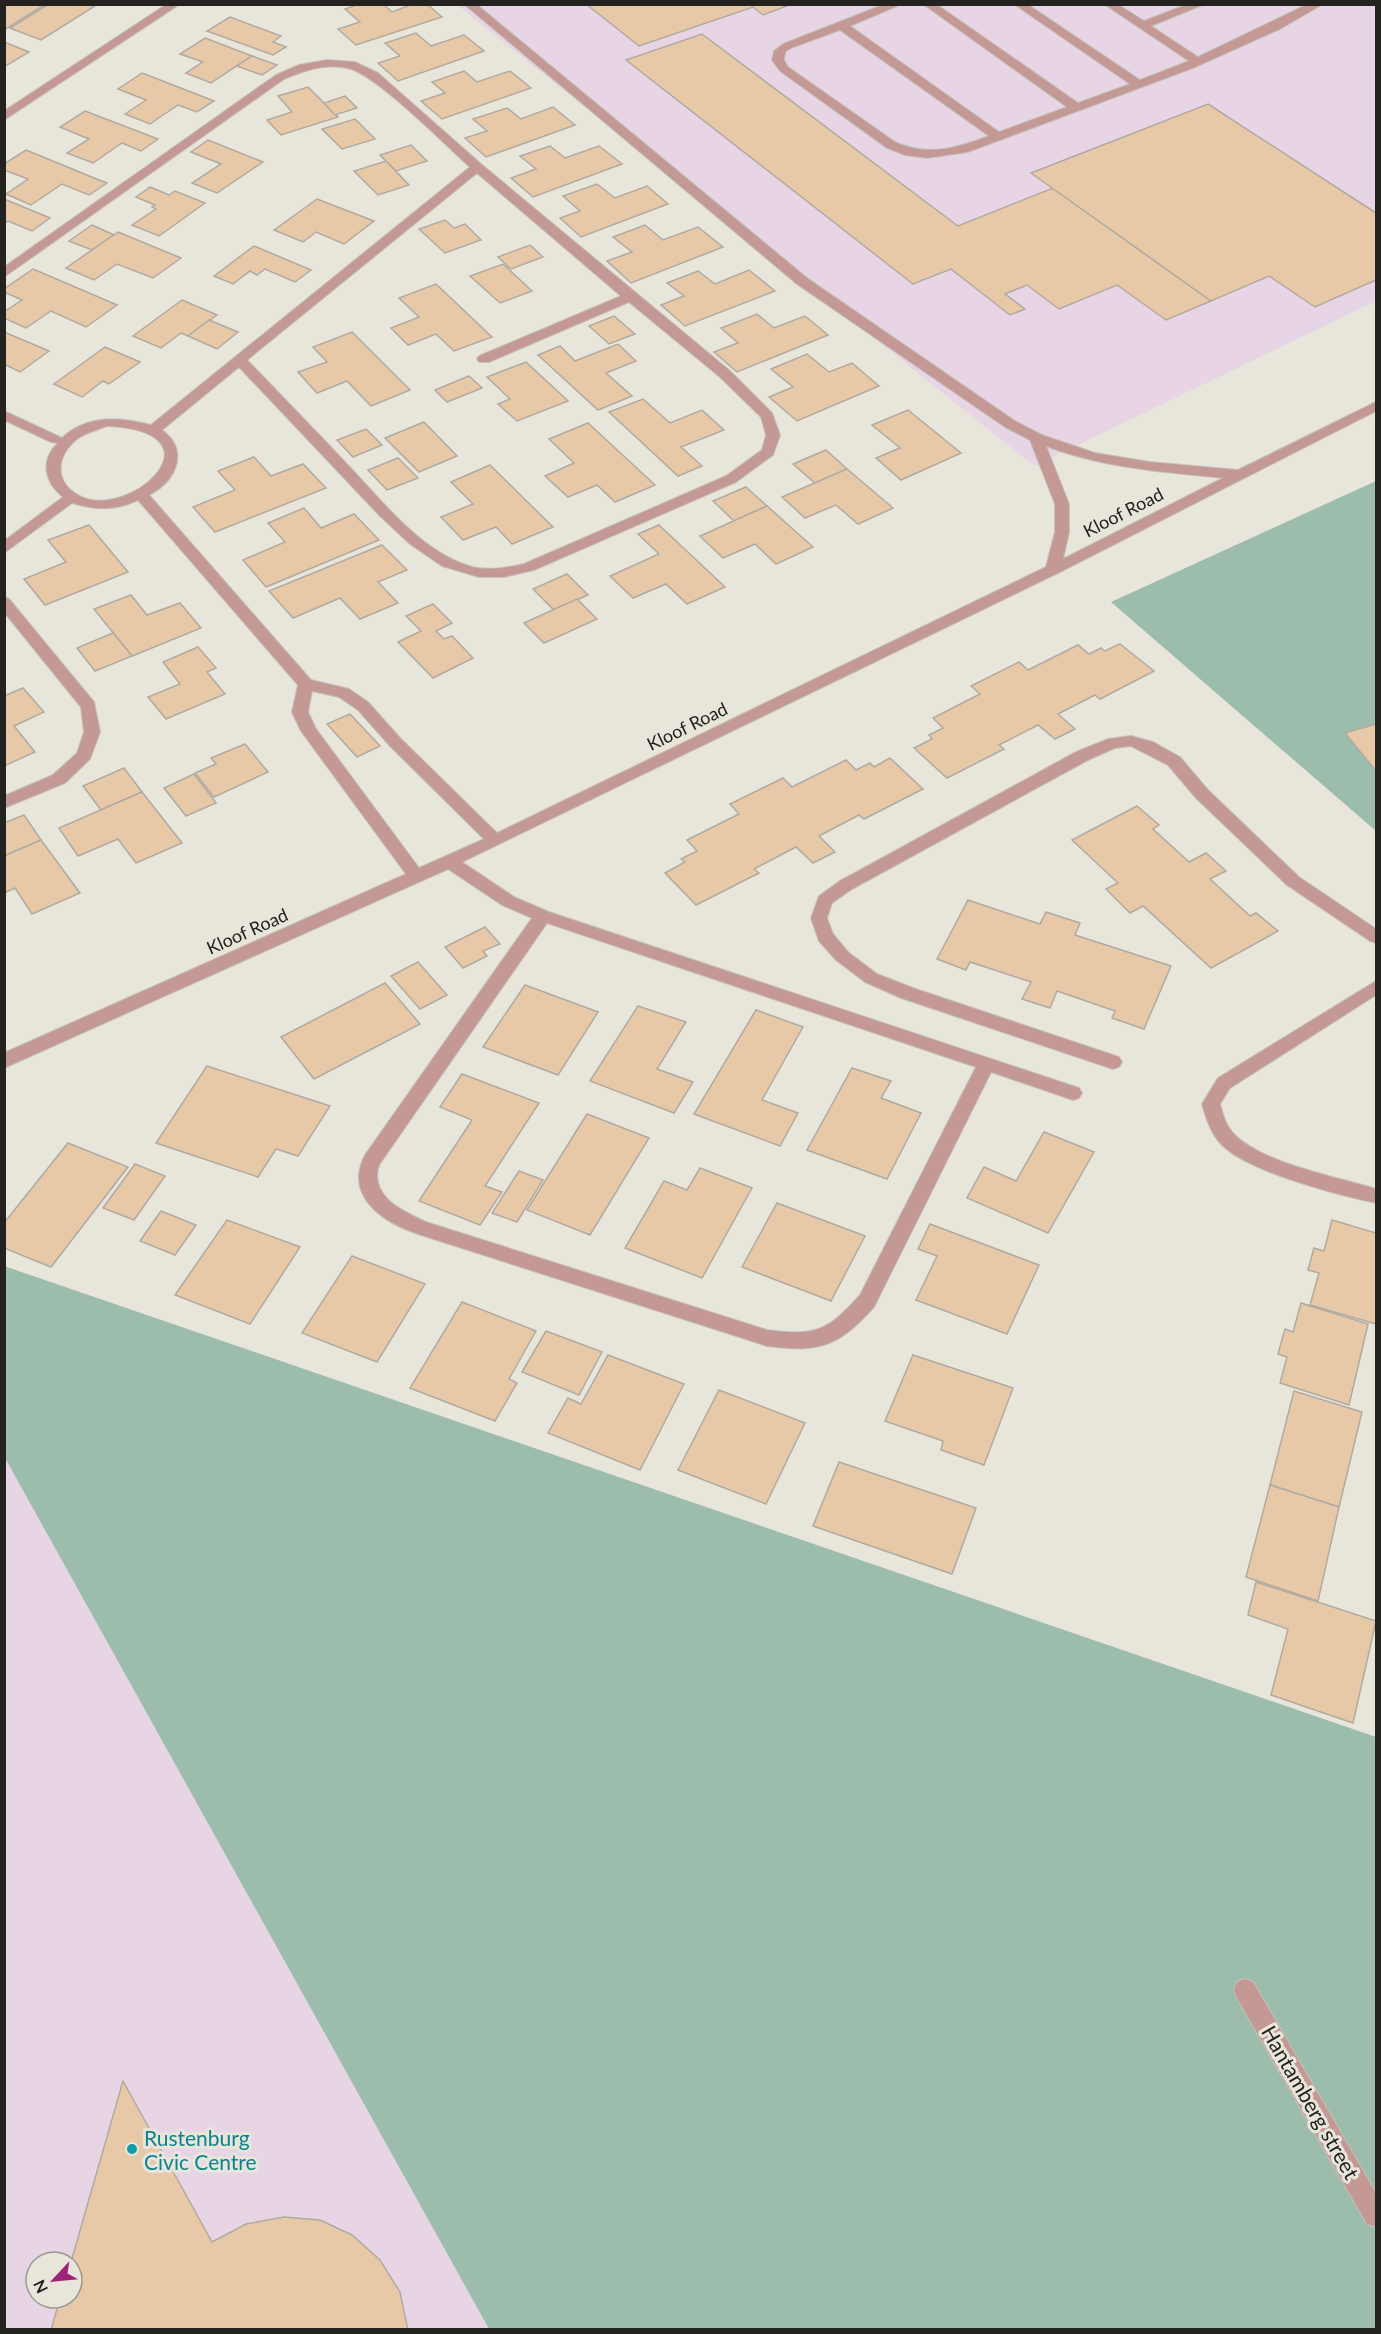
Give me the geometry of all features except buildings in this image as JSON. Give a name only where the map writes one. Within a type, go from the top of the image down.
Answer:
[{"type":"street","points":[[4,117],[175,4]]},
{"type":"street","points":[[469,4],[802,281],[1010,424],[1037,440],[1067,451],[1117,463],[1240,475]]},
{"type":"street","points":[[897,4],[803,39],[780,51],[778,60],[784,69],[891,145],[907,153],[922,156],[942,155],[1138,84],[1280,26],[1318,4]]},
{"type":"street","points":[[928,4],[1075,107]]},
{"type":"street","points":[[1019,4],[1138,84]]},
{"type":"street","points":[[1109,4],[1197,61]]},
{"type":"street","points":[[1142,26],[1200,4]]},
{"type":"street","points":[[841,25],[997,136]]},
{"type":"street","points":[[4,273],[280,77],[313,65],[346,63],[363,67],[630,297],[725,374],[767,416],[773,435],[768,452],[731,478],[539,563],[510,573],[484,574],[461,569],[439,559],[392,518],[241,361]]},
{"type":"street","points":[[153,430],[241,361],[477,167]]},
{"type":"street","points":[[484,359],[630,297]]},
{"type":"street","name":"Kloof Road","points":[[4,1061],[495,841],[1053,570],[1377,405]]},
{"type":"street","points":[[4,415],[56,439]]},
{"type":"street","points":[[42,454],[56,439],[78,428],[105,422],[131,423],[153,430],[165,439],[171,450],[172,462],[166,474],[156,485],[141,495],[123,501],[103,504],[66,501],[43,486]]},
{"type":"street","points":[[1037,440],[1062,504],[1062,532],[1053,570]]},
{"type":"street","points":[[141,495],[306,684],[344,693],[363,706],[394,742],[495,841]]},
{"type":"street","points":[[4,549],[66,501]]},
{"type":"street","points":[[4,602],[89,706],[92,732],[84,755],[59,779],[4,803]]},
{"type":"street","points":[[306,684],[300,712],[309,731],[417,877]]},
{"type":"street","points":[[1113,1062],[907,993],[871,978],[842,956],[825,938],[819,918],[825,900],[846,885],[1082,756],[1113,743],[1131,741],[1147,746],[1174,761],[1202,794],[1293,881],[1377,937]]},
{"type":"street","points":[[450,862],[508,901],[543,916],[1073,1093]]},
{"type":"street","points":[[543,916],[381,1145],[368,1169],[370,1194],[389,1213],[421,1228],[767,1338],[801,1342],[829,1334],[850,1320],[867,1301],[987,1064]]},
{"type":"street","points":[[1377,987],[1224,1083],[1211,1104],[1216,1124],[1233,1144],[1266,1161],[1377,1196]]},
{"type":"street","name":"Hantamberg street","points":[[1245,1990],[1377,2215]]},
{"type":"shaded area","points":[[457,5],[1376,5],[1376,301],[1034,466]]},
{"type":"shaded area","name":"Rustenburg Civic Centre","points":[[5,1458],[489,2329],[5,2329]]},
{"type":"green space","points":[[1376,481],[1376,831],[1111,602]]},
{"type":"green space","points":[[4,1266],[1376,1737],[1376,2329],[489,2329],[5,1458]]},
{"type":"place","name":"Rustenburg Civic Centre","points":[[132,2149]]}]
